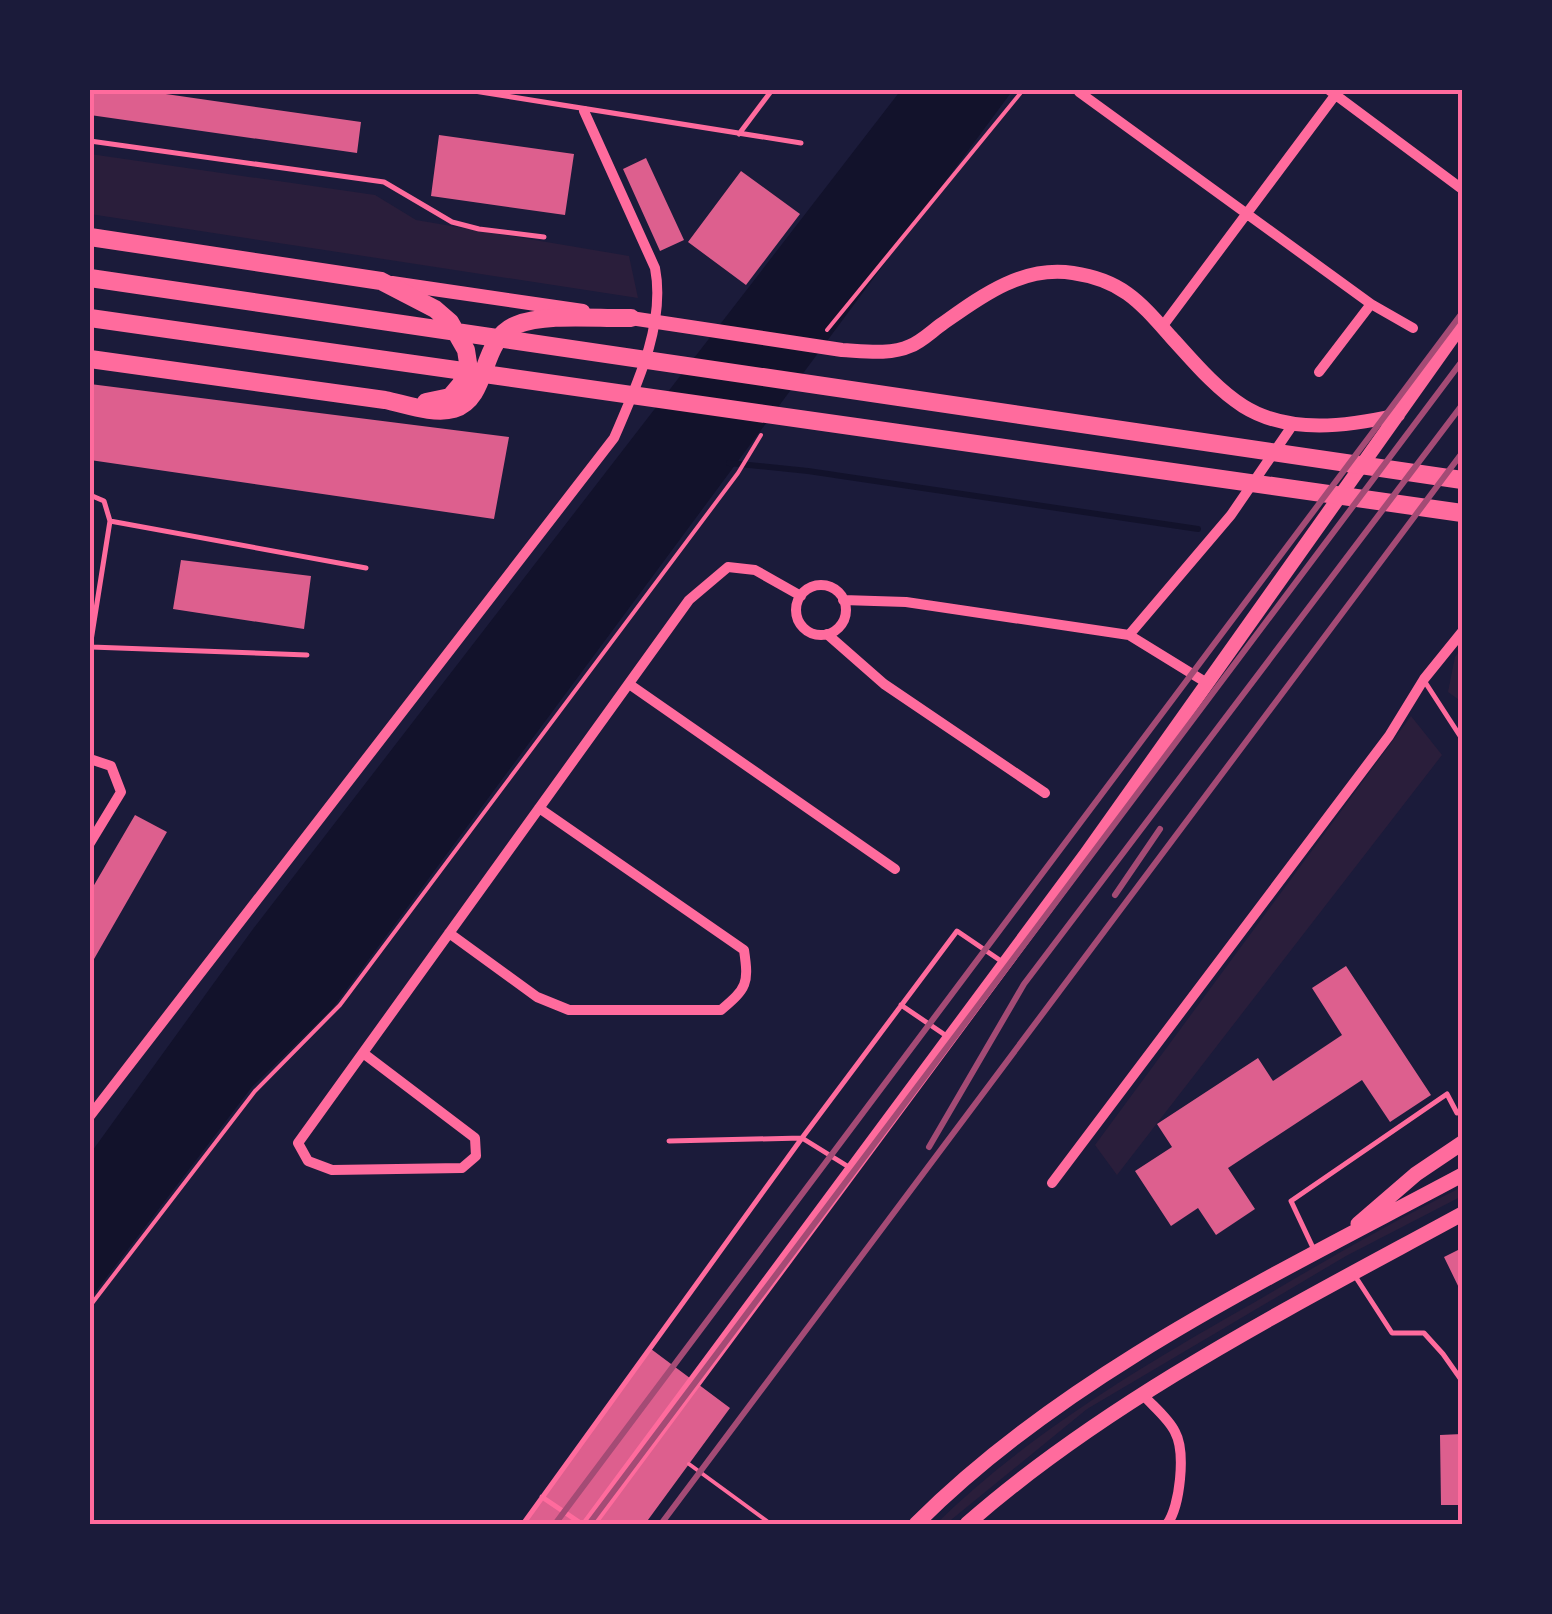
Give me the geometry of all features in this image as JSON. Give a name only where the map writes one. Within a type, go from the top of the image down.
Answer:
[{"type":"main road","points":[[90,236],[381,281],[435,310],[460,337],[468,362],[461,384],[450,397],[436,402],[385,400]]},
{"type":"main road","points":[[90,278],[1462,480]]},
{"type":"main road","points":[[90,359],[453,410],[476,388],[490,352],[502,334],[515,326],[550,320],[631,318]]},
{"type":"main road","points":[[99,319],[1462,513]]},
{"type":"main road","points":[[1398,502],[1462,522]]},
{"type":"main road","points":[[1345,1237],[1379,1204],[1462,1142]]},
{"type":"main road","points":[[916,1524],[996,1453],[1138,1354],[1462,1175]]},
{"type":"main road","points":[[967,1524],[1054,1456],[1202,1358],[1462,1214]]},
{"type":"street","points":[[1079,92],[1371,304],[1412,328]]},
{"type":"street","points":[[1162,326],[1249,214],[1335,92],[1462,190]]},
{"type":"street","points":[[90,1116],[614,438],[654,322],[658,294],[655,268],[584,111]]},
{"type":"street","points":[[381,281],[875,352],[910,347],[1001,284],[1056,272],[1111,282],[1134,295],[1188,357],[1242,406],[1294,423],[1351,426],[1398,415]]},
{"type":"street","points":[[1318,372],[1371,304]]},
{"type":"street","points":[[586,1524],[1005,964],[1462,324]]},
{"type":"street","points":[[1129,635],[1231,516],[1294,423]]},
{"type":"street","points":[[363,1053],[475,1138],[476,1156],[462,1168],[332,1170],[308,1161],[298,1143],[689,600],[728,567],[756,570],[800,596]]},
{"type":"street","points":[[827,634],[841,625],[845,617],[844,600],[832,588],[815,586],[800,596],[796,612],[803,627],[827,634],[884,684],[1045,793]]},
{"type":"street","points":[[844,600],[906,602],[1129,635],[1208,682]]},
{"type":"street","points":[[1052,1182],[1389,736],[1424,680],[1462,632]]},
{"type":"street","points":[[629,684],[895,870]]},
{"type":"street","points":[[90,759],[111,766],[120,792],[90,843]]},
{"type":"street","points":[[450,933],[537,996],[569,1010],[721,1010],[743,991],[748,976],[744,950],[539,808]]},
{"type":"street","points":[[1144,1396],[1175,1431],[1180,1448],[1180,1479],[1173,1516],[1167,1524]]},
{"type":"lane","points":[[468,90],[801,144]]},
{"type":"lane","points":[[739,134],[772,90]]},
{"type":"lane","points":[[90,141],[384,182],[452,222],[479,230],[544,238]]},
{"type":"lane","points":[[90,495],[104,501],[110,520],[91,647],[307,655]]},
{"type":"lane","points":[[110,520],[366,568]]},
{"type":"lane","points":[[1424,680],[1462,740]]},
{"type":"lane","points":[[523,1524],[957,931],[1005,964]]},
{"type":"lane","points":[[901,1006],[950,1038]]},
{"type":"lane","points":[[1316,1253],[1291,1200],[1446,1094],[1457,1112],[1462,1110]]},
{"type":"lane","points":[[669,1141],[802,1138],[852,1169]]},
{"type":"lane","points":[[1353,1273],[1392,1332],[1424,1334],[1444,1354],[1462,1382]]},
{"type":"lane","points":[[542,1497],[586,1524]]},
{"type":"path","points":[[825,332],[1023,90]]},
{"type":"path","points":[[90,1306],[255,1091],[340,1005],[738,473],[768,424]]},
{"type":"path","points":[[689,1464],[771,1524]]},
{"type":"shaded area","points":[[901,90],[1013,90],[332,1009],[252,1087],[90,1299],[90,1154],[253,929]]},
{"type":"shaded area","points":[[90,154],[375,195],[416,220],[629,256],[638,298],[90,214]]},
{"type":"shaded area","points":[[1462,648],[1462,702],[1448,692],[1455,657]]},
{"type":"shaded area","points":[[1411,716],[1442,755],[1117,1175],[1095,1145]]},
{"type":"shaded area","points":[[1462,1187],[1462,1196],[1346,1256],[1087,1409],[946,1524],[936,1524],[1009,1460],[1129,1376],[1357,1243]]},
{"type":"building","points":[[90,90],[138,90],[361,122],[357,153],[90,115]]},
{"type":"building","points":[[439,135],[574,154],[565,215],[431,196]]},
{"type":"building","points":[[646,158],[684,240],[660,251],[623,169]]},
{"type":"building","points":[[741,171],[800,214],[746,285],[688,242]]},
{"type":"building","points":[[90,384],[509,437],[494,519],[90,460]]},
{"type":"building","points":[[181,560],[311,576],[304,629],[173,609]]},
{"type":"building","points":[[135,815],[167,832],[90,966],[90,892]]},
{"type":"building","points":[[1346,966],[1431,1095],[1390,1122],[1362,1080],[1228,1168],[1255,1209],[1216,1235],[1198,1208],[1171,1226],[1135,1171],[1172,1147],[1157,1124],[1258,1058],[1273,1081],[1342,1035],[1312,988]]},
{"type":"building","points":[[1462,1248],[1462,1294],[1444,1257]]},
{"type":"building","points":[[651,1349],[730,1408],[645,1524],[522,1524]]},
{"type":"building","points":[[1462,1434],[1462,1505],[1441,1505],[1440,1435]]},
{"type":"waterway","points":[[729,463],[808,471],[1198,529]]},
{"type":"railway","points":[[555,1524],[1462,313]]},
{"type":"railway","points":[[589,1524],[1462,361]]},
{"type":"railway","points":[[929,1147],[1024,984],[1462,405]]},
{"type":"railway","points":[[661,1524],[1462,453]]},
{"type":"railway","points":[[1115,895],[1160,829]]}]
